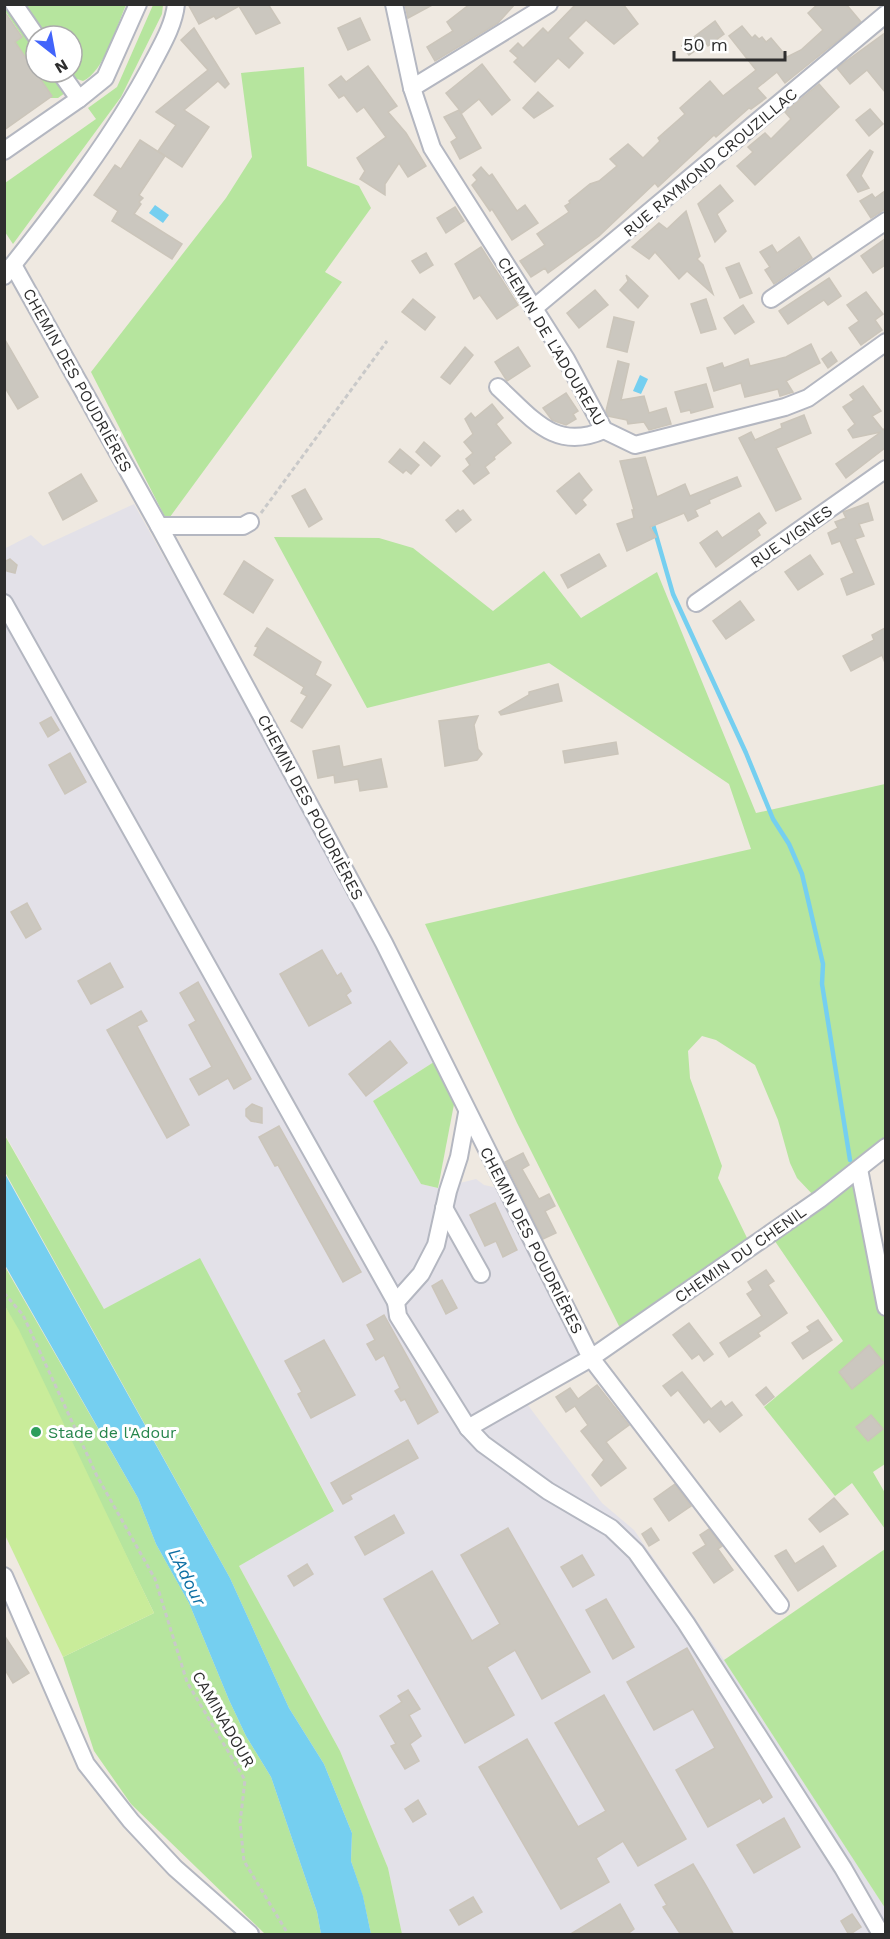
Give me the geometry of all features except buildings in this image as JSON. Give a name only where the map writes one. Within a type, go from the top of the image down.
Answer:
[{"type":"street","points":[[14,4],[28,24]]},
{"type":"street","points":[[4,151],[105,78],[138,4]]},
{"type":"street","points":[[9,270],[135,96],[162,45],[175,14],[176,4]]},
{"type":"street","name":"CHEMIN DE L'ADOUREAU","points":[[394,4],[412,88],[432,148],[566,359],[604,430],[635,445],[785,407],[808,398],[885,342]]},
{"type":"street","points":[[412,88],[549,4]]},
{"type":"street","name":"RUE RAYMOND CROUZILLAC","points":[[534,308],[885,14]]},
{"type":"street","points":[[68,84],[79,99]]},
{"type":"street","points":[[771,299],[885,220]]},
{"type":"street","name":"CHEMIN DES POUDRIÈRES","points":[[9,270],[159,526],[384,943],[591,1358],[780,1605]]},
{"type":"street","points":[[498,387],[548,431],[576,439],[604,430]]},
{"type":"street","name":"RUE VIGNES","points":[[696,603],[885,469]]},
{"type":"street","points":[[159,526],[243,526],[250,522]]},
{"type":"street","points":[[4,603],[396,1302],[398,1316],[468,1428],[483,1444],[548,1491],[611,1528],[636,1552],[686,1623],[843,1868],[882,1935]]},
{"type":"street","points":[[396,1302],[421,1274],[436,1245],[459,1157],[467,1113]]},
{"type":"street","name":"CHEMIN DU CHENIL","points":[[591,1358],[820,1199],[885,1147]]},
{"type":"street","points":[[859,1169],[885,1307]]},
{"type":"street","points":[[444,1208],[481,1274]]},
{"type":"street","points":[[468,1428],[523,1399],[591,1358]]},
{"type":"street","points":[[4,1576],[86,1764],[131,1821],[175,1868],[250,1935]]},
{"type":"path","points":[[250,522],[263,511],[387,341]]},
{"type":"path","name":"CAMINADOUR","points":[[4,1293],[23,1315],[97,1476],[155,1579],[187,1683],[245,1780],[240,1823],[244,1862],[288,1935]]},
{"type":"shaded area","points":[[134,504],[306,811],[437,1060],[373,1101],[421,1184],[455,1192],[460,1183],[476,1179],[484,1185],[498,1188],[582,1354],[518,1392],[602,1503],[634,1530],[724,1660],[885,1908],[885,1934],[402,1934],[388,1868],[340,1751],[239,1566],[334,1510],[200,1259],[104,1309],[5,1134],[4,549],[31,535],[43,546]]},
{"type":"green space","points":[[4,5],[8,5],[24,28],[24,55],[15,42],[22,36],[5,11]]},
{"type":"green space","points":[[22,5],[126,5],[103,58],[91,76],[84,80],[84,24],[35,24]]},
{"type":"green space","points":[[153,5],[163,5],[162,14],[121,97],[13,244],[5,232],[5,183],[96,119],[88,108],[117,87]]},
{"type":"green space","points":[[304,67],[307,166],[359,186],[371,208],[325,272],[342,282],[167,521],[91,372],[226,198],[252,157],[241,73]]},
{"type":"green space","points":[[44,84],[60,84],[65,93],[58,98],[49,98],[52,96]]},
{"type":"green space","points":[[274,537],[379,538],[413,548],[493,611],[544,571],[581,618],[657,572],[756,813],[885,784],[885,1140],[860,1160],[885,1294],[885,1464],[873,1472],[885,1493],[885,1529],[852,1483],[835,1496],[764,1407],[843,1341],[766,1228],[814,1196],[797,1178],[790,1163],[778,1120],[755,1065],[716,1040],[702,1036],[688,1051],[690,1078],[722,1166],[718,1178],[748,1240],[621,1330],[517,1123],[425,924],[751,849],[729,784],[549,663],[367,708]]},
{"type":"green space","points":[[437,1060],[455,1099],[438,1188],[421,1184],[373,1101]]},
{"type":"green space","points":[[4,1134],[104,1309],[200,1258],[334,1511],[239,1566],[340,1751],[388,1868],[402,1934],[371,1934],[363,1897],[351,1861],[352,1833],[324,1764],[289,1708],[230,1578],[5,1172]]},
{"type":"green space","points":[[4,1265],[138,1498],[156,1544],[189,1603],[229,1700],[246,1736],[271,1777],[317,1912],[321,1934],[265,1934],[131,1804],[94,1751],[63,1657],[154,1613],[5,1306]]},
{"type":"green space","name":"Stade de l'Adour","points":[[5,1306],[19,1330],[154,1613],[63,1657],[5,1535]]},
{"type":"green space","points":[[885,1549],[885,1908],[724,1660]]},
{"type":"water","points":[[155,205],[169,215],[163,223],[149,213]]},
{"type":"water","points":[[640,375],[648,379],[641,394],[633,391]]},
{"type":"water","name":"L'Adour","points":[[4,1172],[230,1578],[289,1708],[324,1764],[352,1833],[351,1861],[363,1896],[371,1934],[321,1934],[317,1912],[271,1777],[246,1736],[229,1700],[189,1603],[156,1544],[138,1498],[5,1265]]},
{"type":"waterway","points":[[652,521],[673,594],[746,753],[773,819],[789,844],[802,874],[823,964],[822,984],[850,1160]]},
{"type":"place","name":"Stade de l'Adour","points":[[36,1432]]}]
